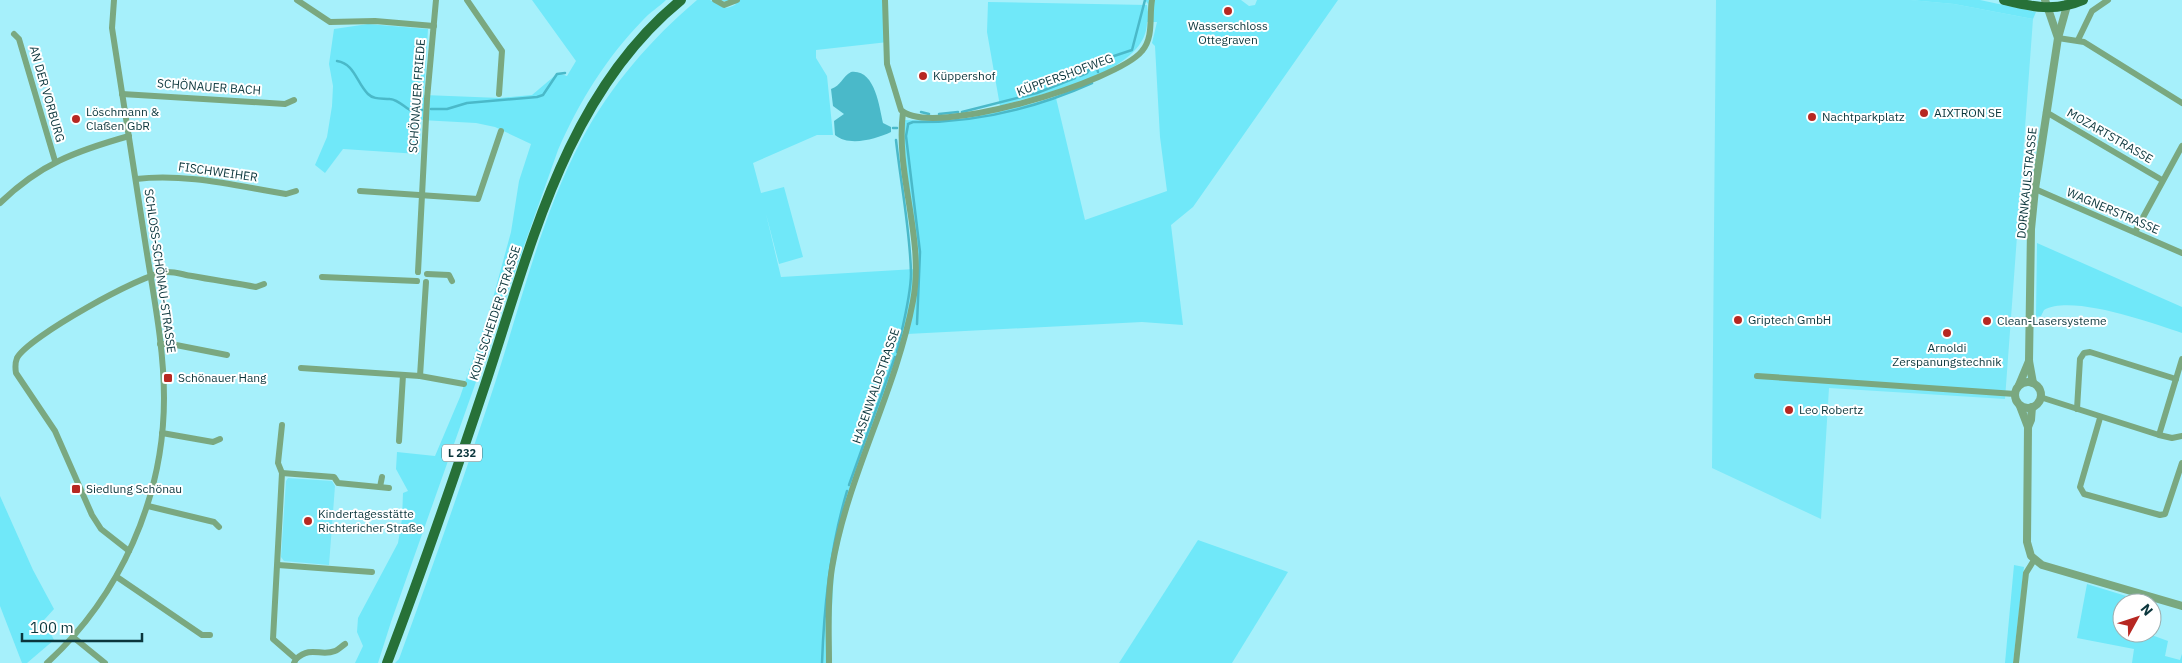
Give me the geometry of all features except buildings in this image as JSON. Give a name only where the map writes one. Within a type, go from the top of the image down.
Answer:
[{"type":"main road","name":"KOHLSCHEIDER STRASSE","points":[[387,663],[431,547],[539,220],[567,153],[591,106],[618,66],[655,23],[673,4],[680,0]]},
{"type":"main road","points":[[2004,0],[2046,4],[2083,0]]},
{"type":"street","name":"SCHLOSS-SCHÖNAU-STRASSE","points":[[47,663],[73,637],[117,576],[148,506],[157,468],[162,433],[164,398],[160,344],[112,28],[114,0]]},
{"type":"street","points":[[297,0],[330,22],[375,20],[434,26]]},
{"type":"street","name":"SCHÖNAUER FRIEDE","points":[[418,272],[421,194],[436,0]]},
{"type":"street","points":[[467,0],[502,51],[499,94]]},
{"type":"street","points":[[715,0],[724,5],[737,0]]},
{"type":"street","points":[[885,0],[887,64],[891,82],[903,112]]},
{"type":"street","name":"KÜPPERSHOFWEG","points":[[903,112],[935,117],[957,117],[982,112],[1036,100],[1122,67],[1135,59],[1148,42],[1152,0]]},
{"type":"street","points":[[2078,40],[2092,11],[2108,0]]},
{"type":"street","name":"DORNKAULSTRASSE","points":[[2033,383],[2028,361],[2031,229],[2035,189],[2058,38],[2068,3]]},
{"type":"street","points":[[2046,4],[2058,38],[2078,40],[2182,103]]},
{"type":"street","name":"AN DER VORBURG","points":[[14,34],[19,39],[55,161]]},
{"type":"street","name":"SCHÖNAUER BACH","points":[[122,94],[285,104],[294,100]]},
{"type":"street","name":"HASENWALDSTRASSE","points":[[829,663],[830,600],[838,544],[846,510],[904,342],[914,298],[916,260],[902,144],[903,112]]},
{"type":"street","name":"MOZARTSTRASSE","points":[[2046,112],[2162,180]]},
{"type":"street","points":[[360,191],[478,199],[501,131]]},
{"type":"street","points":[[0,203],[21,184],[55,161],[129,136]]},
{"type":"street","points":[[2135,232],[2182,146]]},
{"type":"street","name":"FISCHWEIHER","points":[[136,179],[159,176],[185,177],[286,194],[296,191]]},
{"type":"street","name":"WAGNERSTRASSE","points":[[2035,189],[2182,253]]},
{"type":"street","points":[[129,551],[101,529],[92,515],[55,431],[16,373],[17,357],[24,349],[52,329],[87,308],[150,276],[166,272],[256,287],[264,284]]},
{"type":"street","points":[[427,274],[449,275],[452,281]]},
{"type":"street","points":[[322,277],[417,281]]},
{"type":"street","points":[[420,376],[426,282]]},
{"type":"street","points":[[160,344],[171,344],[227,355]]},
{"type":"street","points":[[2077,409],[2080,358],[2084,353],[2090,352],[2176,378]]},
{"type":"street","points":[[2159,435],[2182,359]]},
{"type":"street","name":"DORNKAULSTRASSE","points":[[2019,385],[2028,361]]},
{"type":"street","points":[[301,368],[420,376],[464,384]]},
{"type":"street","points":[[399,442],[403,375]]},
{"type":"street","points":[[1757,376],[2015,394]]},
{"type":"street","points":[[2028,427],[2015,394],[2019,385],[2026,382],[2033,383],[2039,389],[2040,397],[2032,407],[2028,427],[2027,542],[2028,551],[2034,560],[2042,565],[2182,606]]},
{"type":"street","points":[[2040,397],[2100,418],[2159,435],[2172,438],[2182,436]]},
{"type":"street","points":[[2020,406],[2032,407]]},
{"type":"street","points":[[2100,418],[2080,487],[2081,492],[2084,494],[2160,515],[2165,514],[2182,463]]},
{"type":"street","points":[[282,425],[278,463],[282,473],[273,639],[295,661],[303,653],[312,650],[334,652],[345,644]]},
{"type":"street","points":[[162,433],[213,442],[220,439]]},
{"type":"street","points":[[282,473],[334,477],[338,483],[389,488]]},
{"type":"street","points":[[380,487],[382,477]]},
{"type":"street","points":[[148,506],[214,522],[219,527]]},
{"type":"street","points":[[2016,663],[2026,573],[2034,560]]},
{"type":"street","points":[[278,565],[372,572]]},
{"type":"street","points":[[117,576],[202,634],[210,635]]},
{"type":"street","points":[[73,637],[105,663]]},
{"type":"shaded area","points":[[532,0],[666,0],[646,17],[605,65],[584,98],[566,132],[558,150],[378,663],[355,663],[363,646],[357,632],[358,618],[398,543],[402,519],[403,493],[408,491],[396,469],[397,452],[435,456],[460,397],[490,309],[511,232],[519,181],[531,144],[495,127],[476,123],[421,120],[419,154],[343,149],[325,173],[315,165],[327,137],[332,106],[333,86],[329,64],[334,29],[368,24],[428,29],[424,95],[500,98],[532,95],[558,73],[567,76],[576,61]]},
{"type":"shaded area","points":[[697,0],[710,0],[725,8],[736,4],[720,0],[887,0],[888,42],[816,50],[816,58],[827,76],[833,135],[817,135],[753,163],[761,193],[784,187],[803,257],[779,264],[766,214],[781,277],[915,269],[901,120],[956,121],[1056,98],[1085,220],[1167,191],[1160,137],[1155,46],[1152,43],[1157,22],[1147,22],[1142,40],[1130,55],[1111,68],[1064,88],[1000,106],[987,32],[988,2],[1147,5],[1148,12],[1148,4],[1145,0],[1241,0],[1249,6],[1255,5],[1257,0],[1338,0],[1193,207],[1171,225],[1183,325],[1142,322],[907,334],[847,509],[834,570],[829,663],[395,663],[399,659],[449,520],[496,380],[544,227],[568,168],[593,119],[619,82],[648,47]]},
{"type":"shaded area","points":[[1716,0],[1910,0],[1954,4],[2033,19],[2005,399],[1829,388],[1821,519],[1712,468]]},
{"type":"shaded area","points":[[1910,0],[1980,0],[2036,12],[2033,19],[1954,4]]},
{"type":"shaded area","points":[[851,72],[866,76],[871,82],[883,123],[891,127],[891,132],[863,141],[848,141],[835,135],[834,121],[844,114],[833,106],[831,89],[837,86]]},
{"type":"shaded area","points":[[2037,243],[2182,307],[2182,333],[2133,317],[2073,305],[2057,306],[2044,310],[2041,316],[2036,317]]},
{"type":"shaded area","name":"Kindertagesstätte Richtericher Straße","points":[[288,478],[332,481],[335,486],[329,565],[284,561],[281,557],[286,481]]},
{"type":"shaded area","points":[[0,496],[33,570],[54,609],[44,620],[54,640],[27,663],[22,663],[0,606]]},
{"type":"shaded area","points":[[1198,540],[1288,572],[1232,663],[1119,663]]},
{"type":"shaded area","points":[[2014,565],[2024,567],[2013,663],[2005,663]]},
{"type":"shaded area","points":[[2087,584],[2116,593],[2112,593],[2112,643],[2162,643],[2162,639],[2168,641],[2165,656],[2180,660],[2182,654],[2182,663],[2132,663],[2134,649],[2077,638]]},
{"type":"waterway","points":[[1080,76],[1087,73],[1093,63],[1132,50],[1145,0]]},
{"type":"waterway","name":"SCHÖNAUER BACH","points":[[337,61],[352,70],[370,96],[394,100],[414,112],[422,110]]},
{"type":"waterway","points":[[1095,62],[1098,72]]},
{"type":"waterway","name":"SCHÖNAUER BACH","points":[[431,109],[447,109],[467,103],[537,97],[543,95],[557,74],[565,73]]},
{"type":"waterway","points":[[962,112],[1037,93],[1075,78]]},
{"type":"waterway","points":[[908,124],[913,122],[959,120],[1004,113],[1048,100],[1092,83]]},
{"type":"waterway","points":[[921,112],[929,114]]},
{"type":"waterway","points":[[939,114],[958,112]]},
{"type":"waterway","points":[[908,125],[906,136],[920,252],[917,324]]},
{"type":"waterway","points":[[896,140],[907,223],[911,273],[908,302],[897,352]]},
{"type":"waterway","points":[[849,485],[895,357]]},
{"type":"waterway","points":[[822,663],[824,619],[832,555],[847,491]]},
{"type":"place","name":"Wasserschloss Ottegraven","points":[[1228,11]]},
{"type":"place","name":"Küppershof","points":[[923,76]]},
{"type":"place","name":"AIXTRON SE","points":[[1924,113]]},
{"type":"place","name":"Nachtparkplatz","points":[[1812,117]]},
{"type":"place","name":"Löschmann & Claßen GbR","points":[[76,119]]},
{"type":"place","name":"Griptech GmbH","points":[[1738,320]]},
{"type":"place","name":"Clean-Lasersysteme","points":[[1987,321]]},
{"type":"place","name":"Arnoldi Zerspanungstechnik","points":[[1947,333]]},
{"type":"place","name":"Schönauer Hang","points":[[168,378]]},
{"type":"place","name":"Leo Robertz","points":[[1789,410]]},
{"type":"place","name":"Siedlung Schönau","points":[[76,489]]},
{"type":"place","name":"Kindertagesstätte Richtericher Straße","points":[[308,521]]}]
